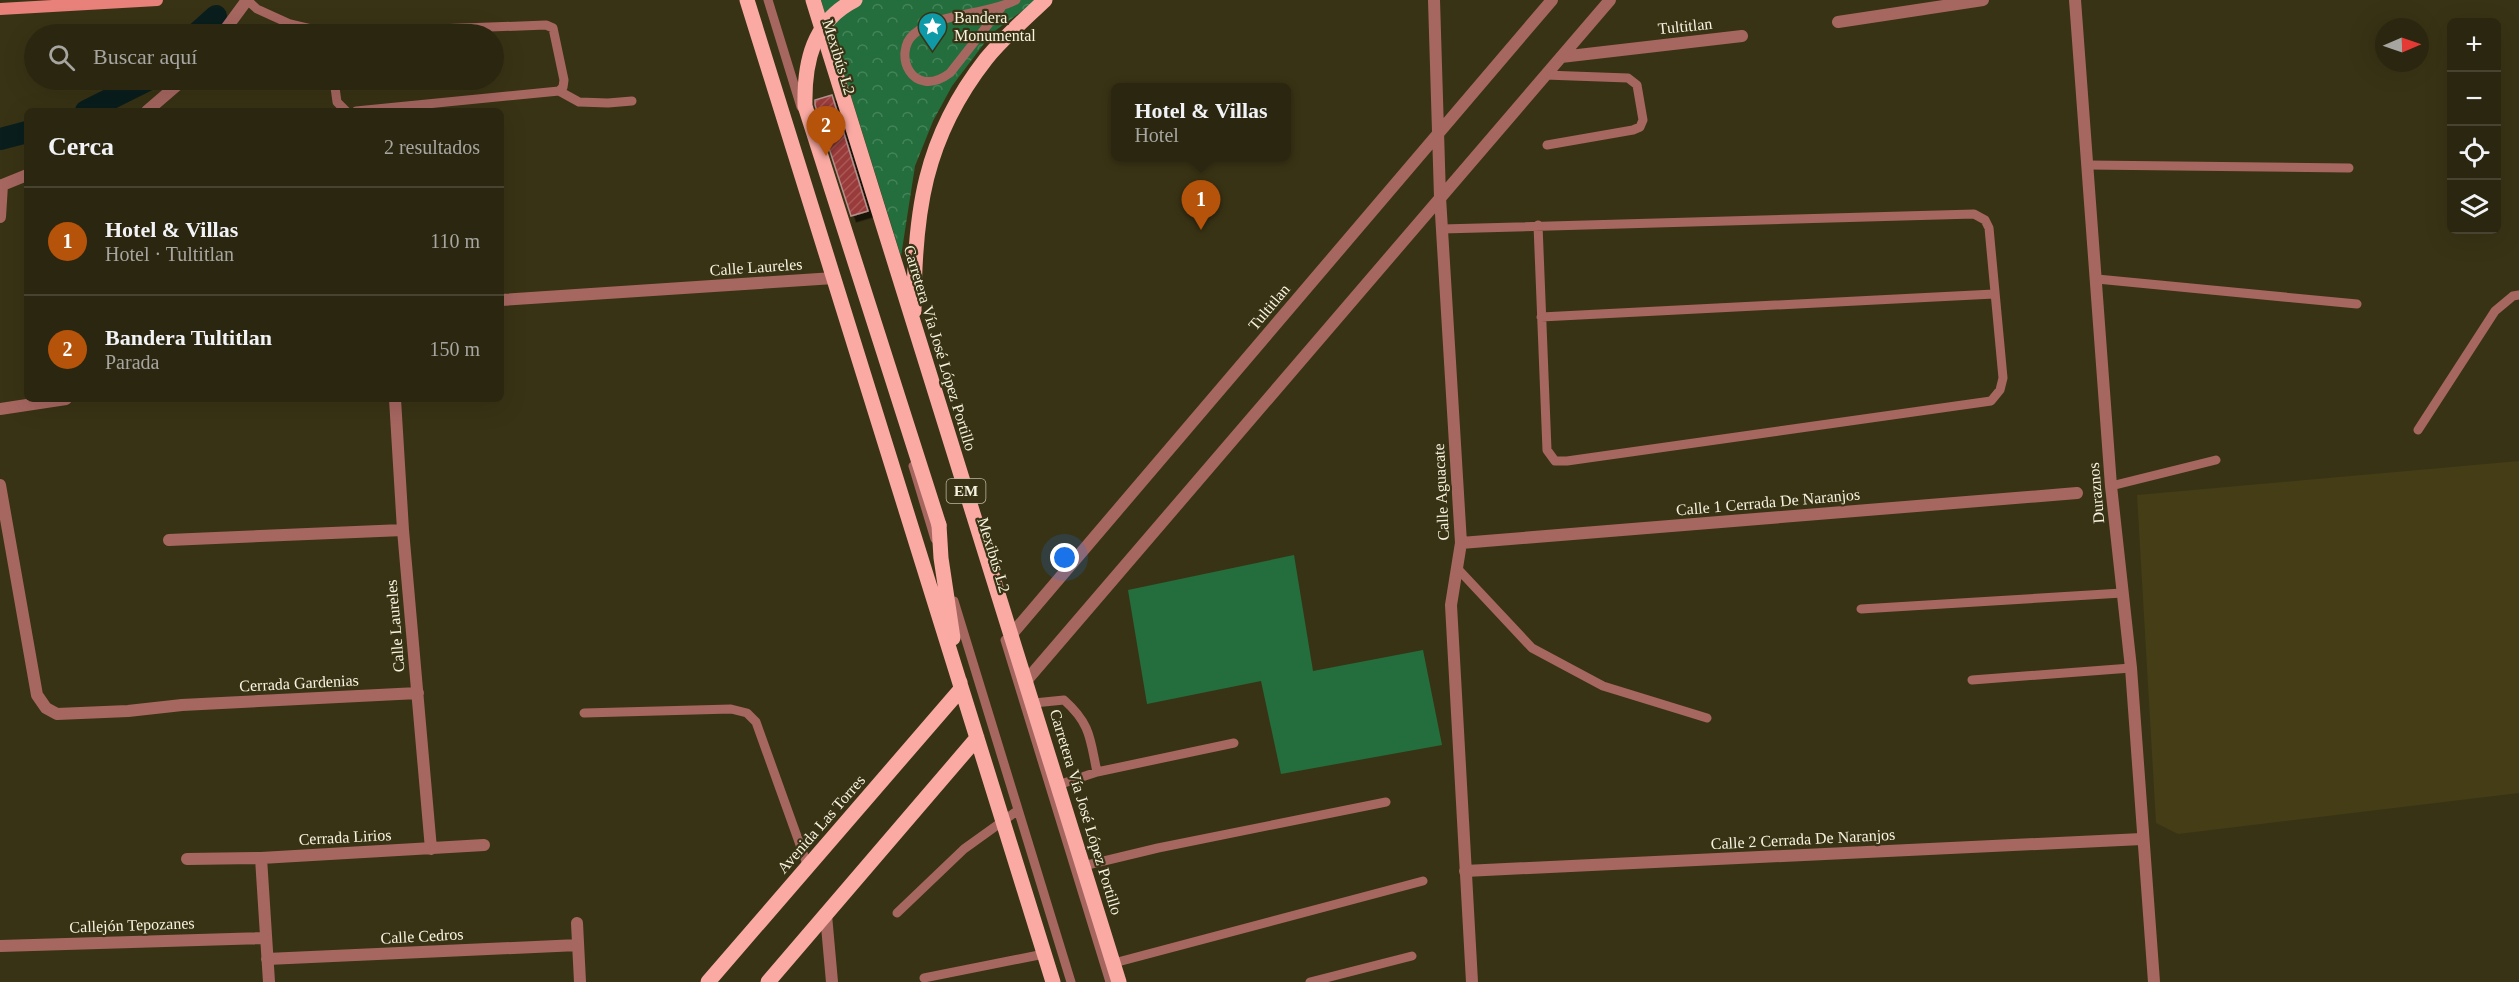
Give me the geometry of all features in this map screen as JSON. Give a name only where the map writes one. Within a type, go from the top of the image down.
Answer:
[{"type":"main road","points":[[747,0],[1053,982]]},
{"type":"main road","name":"Carretera Vía José López Portillo","points":[[813,0],[1034,703],[1119,982]]},
{"type":"main road","points":[[855,0],[842,7],[816,35],[808,56],[804,81],[805,106],[939,525],[941,558],[962,689]]},
{"type":"main road","points":[[914,326],[916,231],[923,189],[935,150],[952,111],[987,59],[1045,0]]},
{"type":"main road","name":"Avenida Las Torres","points":[[708,982],[962,689]]},
{"type":"main road","points":[[768,982],[977,738]]},
{"type":"street","points":[[0,9],[158,0]]},
{"type":"street","points":[[229,24],[247,0]]},
{"type":"street","name":"Calle Aguacate","points":[[1434,0],[1440,132],[1440,197],[1461,543],[1451,604],[1472,982]]},
{"type":"street","name":"Tultitlan","points":[[1011,635],[1552,0]]},
{"type":"street","points":[[1026,681],[1610,0]]},
{"type":"street","points":[[1838,22],[1983,0]]},
{"type":"street","name":"Duraznos","points":[[2075,0],[2111,486],[2131,669],[2154,982]]},
{"type":"street","name":"Tultitlan","points":[[1561,57],[1742,36]]},
{"type":"street","points":[[150,108],[171,90]]},
{"type":"street","points":[[0,217],[1,186],[24,176]]},
{"type":"street","name":"Calle Laureles","points":[[504,300],[834,278]]},
{"type":"street","points":[[0,409],[46,402]]},
{"type":"street","name":"Calle Laureles","points":[[395,402],[403,530],[430,849]]},
{"type":"street","name":"Cerrada Gardenias","points":[[0,485],[36,695],[46,708],[57,714],[418,693]]},
{"type":"street","name":"Calle 1 Cerrada De Naranjos","points":[[1461,543],[2077,493]]},
{"type":"street","points":[[169,540],[403,530]]},
{"type":"street","name":"Calle 2 Cerrada De Naranjos","points":[[1465,872],[2142,839]]},
{"type":"street","name":"Cerrada Lirios","points":[[187,859],[261,858],[484,845]]},
{"type":"street","points":[[261,858],[269,982]]},
{"type":"street","points":[[826,915],[832,982]]},
{"type":"street","points":[[577,923],[580,982]]},
{"type":"street","name":"Callejón Tepozanes","points":[[0,946],[266,938]]},
{"type":"street","name":"Calle Cedros","points":[[267,959],[578,945]]},
{"type":"lane","points":[[247,0],[257,9],[290,24]]},
{"type":"lane","points":[[768,0],[1071,982]]},
{"type":"lane","name":"Mexibús L2","points":[[806,0],[1110,982]]},
{"type":"lane","points":[[1001,8],[950,73],[939,81],[927,83],[916,79],[908,68],[905,53],[912,35],[930,24],[1001,8],[1016,0]]},
{"type":"lane","points":[[504,27],[546,25],[553,28],[564,80],[563,87],[559,91]]},
{"type":"lane","points":[[1545,75],[1628,78],[1637,85],[1643,120],[1640,127],[1633,130],[1547,145]]},
{"type":"lane","points":[[336,90],[338,102],[343,108]]},
{"type":"lane","points":[[386,108],[559,91],[579,102],[608,104],[632,100]]},
{"type":"lane","points":[[2088,165],[2349,168]]},
{"type":"lane","points":[[1442,229],[1539,225],[1974,214],[1985,220],[1989,228],[2003,378],[2000,390],[1991,401],[1555,461],[1547,450],[1539,225]]},
{"type":"lane","points":[[2097,279],[2357,304]]},
{"type":"lane","points":[[1541,317],[1994,294]]},
{"type":"lane","points":[[2418,430],[2495,311],[2513,296],[2519,295]]},
{"type":"lane","points":[[2111,486],[2216,460]]},
{"type":"lane","points":[[1457,568],[1532,648],[1603,686],[1707,718]]},
{"type":"lane","points":[[1861,609],[2122,593]]},
{"type":"lane","points":[[1972,680],[2131,669]]},
{"type":"lane","points":[[1034,703],[1064,700],[1080,714],[1088,731],[1097,772]]},
{"type":"lane","points":[[584,713],[731,709],[747,713],[756,722],[808,867]]},
{"type":"lane","points":[[1058,785],[1097,772],[1234,743]]},
{"type":"lane","points":[[1083,866],[1158,848],[1386,802]]},
{"type":"lane","points":[[897,913],[964,849],[1017,810]]},
{"type":"lane","points":[[1114,963],[1423,881]]},
{"type":"lane","points":[[924,978],[1044,954]]},
{"type":"lane","points":[[1310,982],[1412,956]]},
{"type":"shaded area","points":[[2519,461],[2519,793],[2178,834],[2156,823],[2137,495]]},
{"type":"green space","points":[[821,0],[1037,0],[992,33],[952,86],[933,121],[915,166],[901,256]]},
{"type":"green space","points":[[1294,555],[1313,671],[1423,650],[1442,745],[1281,774],[1261,681],[1147,704],[1128,590]]},
{"type":"building","points":[[832,95],[868,211],[851,216],[815,105],[815,100]]},
{"type":"waterway","points":[[207,24],[216,16]]},
{"type":"waterway","points":[[92,108],[128,90]]},
{"type":"waterway","points":[[0,139],[24,133]]},
{"type":"place","name":"Bandera Monumental","points":[[933,52]]},
{"type":"place","name":"Bandera Tultitlan","points":[[826,156]]},
{"type":"place","name":"Hotel & Villas","points":[[1201,230]]}]
